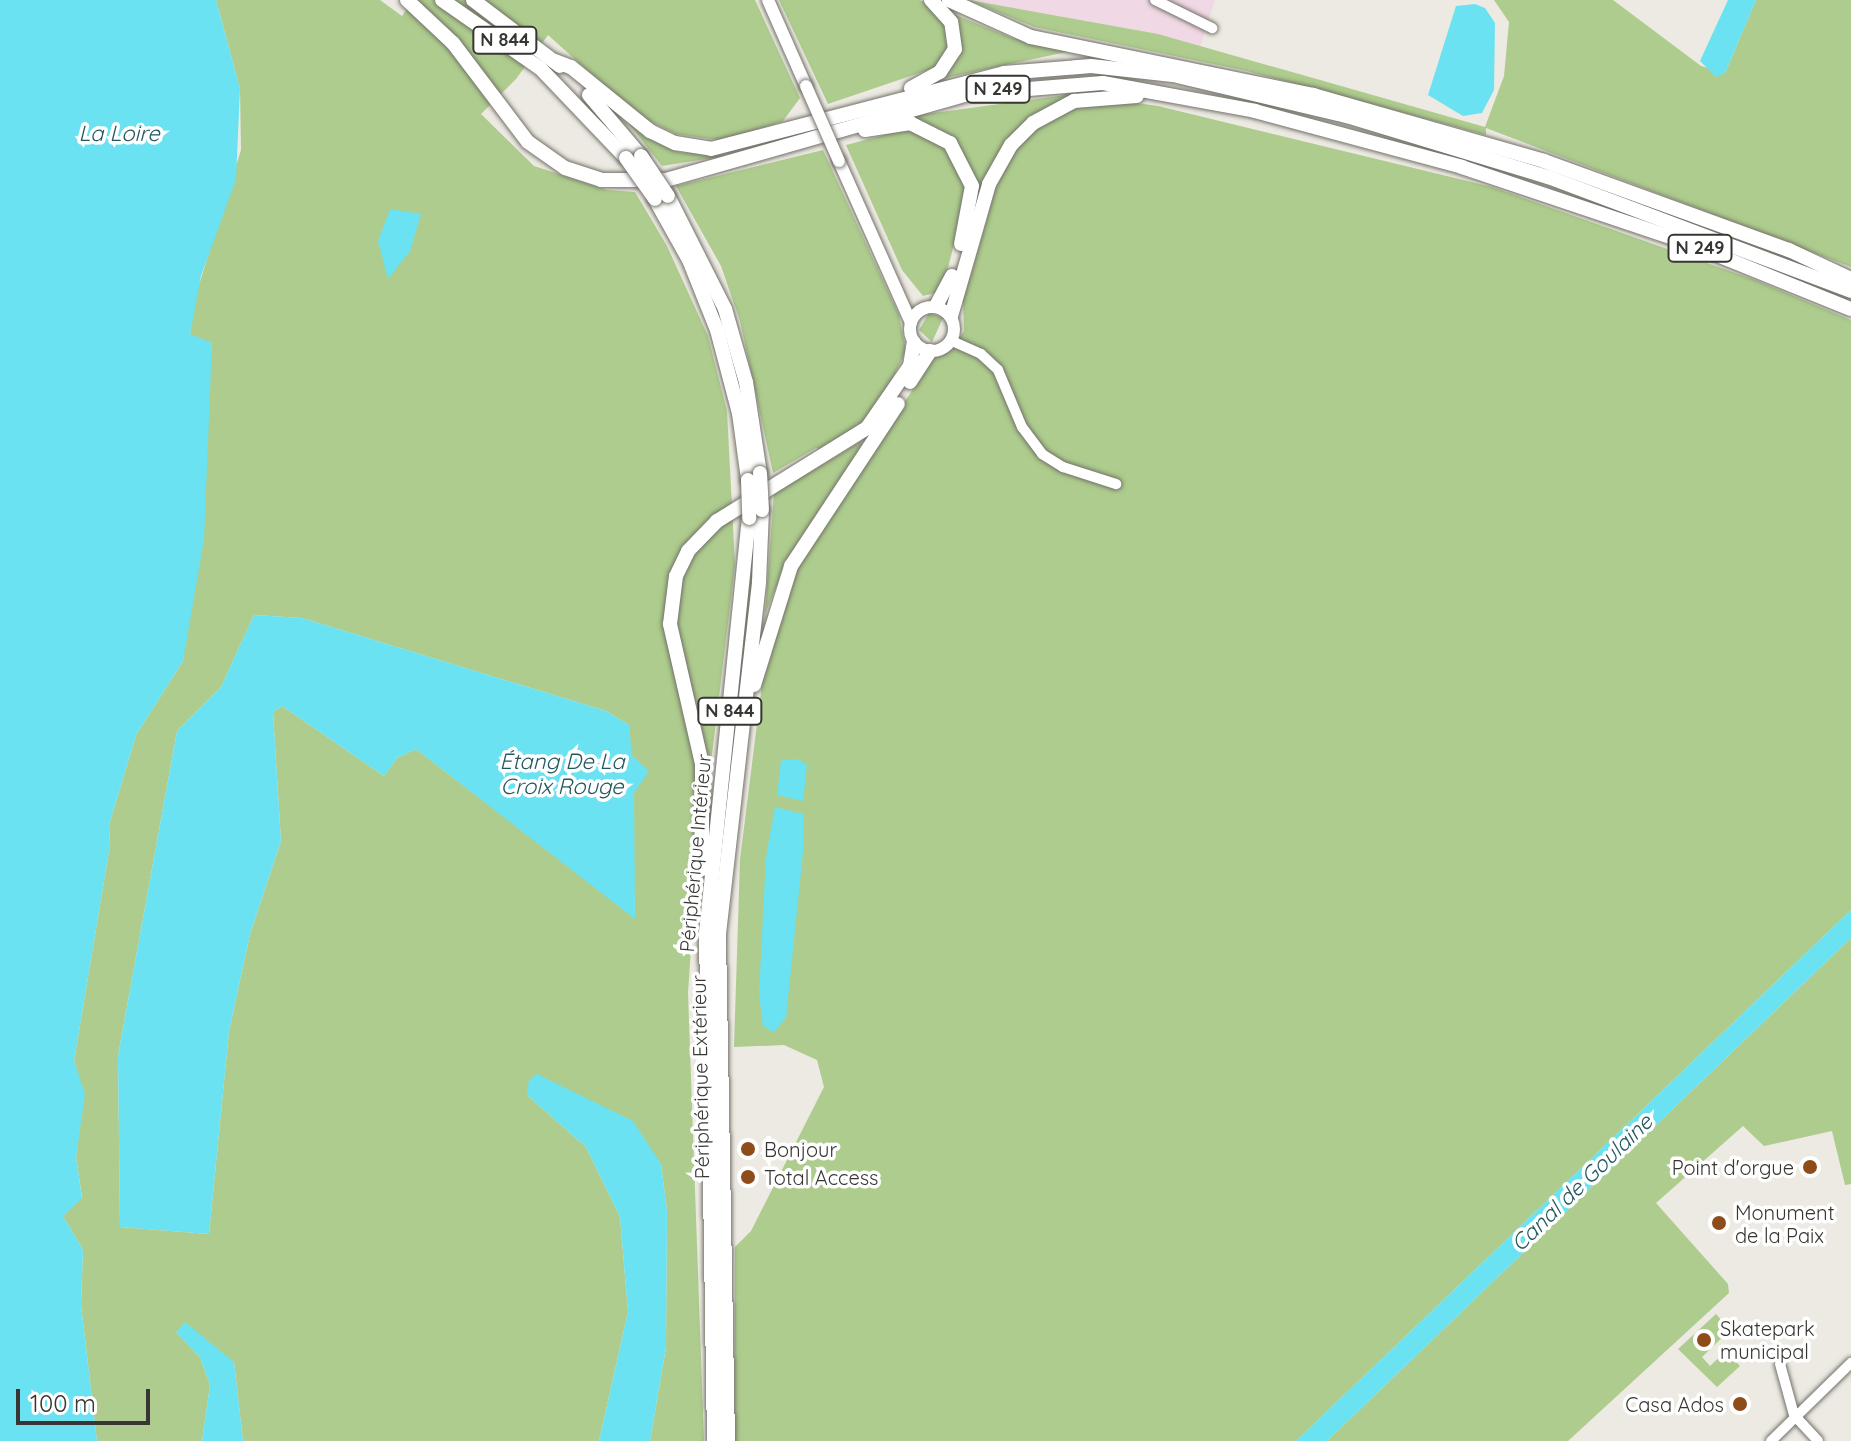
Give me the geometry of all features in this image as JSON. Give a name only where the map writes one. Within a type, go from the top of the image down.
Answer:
[{"type":"highway","name":"N 249","points":[[407,0],[453,43],[510,124],[551,159],[601,180],[647,182],[925,104],[1007,88],[1103,83],[1199,99],[1372,142],[1547,194],[1851,309]]},
{"type":"highway","name":"N 844","points":[[442,0],[570,79]]},
{"type":"highway","name":"N 844","points":[[473,0],[555,61],[570,79]]},
{"type":"highway","points":[[809,125],[920,84],[948,64],[955,49],[955,31],[931,0]]},
{"type":"highway","points":[[949,0],[1031,37],[1266,84],[1529,157],[1789,250],[1851,279]]},
{"type":"highway","name":"N 249","points":[[570,79],[638,124],[689,147],[722,149],[1004,73],[1091,66],[1162,73],[1431,140],[1676,222],[1851,291]]},
{"type":"highway","name":"Périphérique Intérieur","points":[[570,79],[633,157],[661,198],[725,309],[749,394],[755,514],[707,904],[714,1441]]},
{"type":"highway","points":[[951,316],[989,184],[1004,155],[1033,123],[1089,97],[1121,95],[1183,103],[1199,99]]},
{"type":"highway","points":[[802,141],[899,123],[931,130],[950,143],[969,174],[972,197],[948,287],[928,308]]},
{"type":"highway","points":[[707,904],[702,888],[702,764],[670,624],[676,576],[688,551],[717,521],[867,428],[910,366],[914,342]]},
{"type":"highway","points":[[738,746],[747,733],[761,652],[791,566],[930,351]]},
{"type":"highway","name":"Périphérique Extérieur","points":[[728,1441],[718,996],[721,904],[759,582],[755,514]]},
{"type":"main road","points":[[768,0],[892,278],[911,323],[914,342],[930,351],[952,341],[951,316],[928,308],[892,278]]},
{"type":"main road","points":[[911,323],[928,308]]},
{"type":"street","points":[[1155,0],[1212,28]]},
{"type":"street","points":[[952,341],[981,354],[998,370],[1022,427],[1042,454],[1063,467],[1116,484]]},
{"type":"street","points":[[1780,1364],[1794,1415],[1818,1441]]},
{"type":"street","points":[[1771,1441],[1794,1415],[1850,1365]]},
{"type":"shaded area","points":[[977,0],[1215,0],[1200,48],[1158,34],[1000,9]]},
{"type":"green space","points":[[216,0],[380,0],[402,16],[413,0],[755,0],[800,98],[783,121],[751,132],[718,140],[676,134],[637,115],[548,35],[516,79],[481,114],[534,166],[607,190],[635,192],[667,246],[708,336],[727,411],[735,565],[711,763],[696,767],[700,815],[688,993],[704,1441],[650,1441],[666,1347],[667,1211],[661,1164],[527,1095],[586,1147],[620,1217],[628,1312],[599,1441],[243,1441],[234,1362],[176,1332],[200,1357],[210,1385],[202,1441],[97,1441],[81,1305],[83,1250],[63,1216],[82,1197],[76,1157],[84,1094],[74,1061],[110,845],[109,825],[136,735],[183,661],[212,343],[190,335],[194,301],[241,150],[240,89]],"holes":[[[254,615],[302,618],[606,711],[629,725],[635,918],[416,749],[397,758],[384,776],[282,706],[273,712],[281,841],[250,934],[229,1031],[209,1234],[120,1227],[118,1056],[177,731],[221,687]]]},
{"type":"green space","points":[[779,0],[919,0],[1012,38],[1071,51],[945,78],[934,68],[828,104]]},
{"type":"green space","points":[[969,0],[1158,34],[1485,127],[1504,76],[1509,22],[1494,0],[1613,0],[1701,66],[1725,73],[1756,0],[1851,0],[1851,267],[1486,128],[1486,135],[1247,71],[1034,27]]},
{"type":"green space","points":[[1074,94],[1158,106],[1492,187],[1755,280],[1851,320],[1851,910],[1296,1441],[734,1441],[735,1247],[751,1231],[824,1087],[817,1060],[784,1045],[734,1047],[740,860],[762,684],[795,574],[808,548],[933,359],[953,349],[964,331],[963,301],[988,216],[963,209],[942,291],[923,296],[902,270],[846,145],[908,129],[919,115]]},
{"type":"green space","points":[[626,120],[678,152],[725,156],[662,166]]},
{"type":"green space","points":[[823,150],[899,315],[906,351],[882,400],[851,435],[826,451],[816,448],[773,473],[740,321],[721,266],[676,186]]},
{"type":"green space","points":[[929,313],[943,318],[932,342],[919,330]]},
{"type":"green space","points":[[860,442],[863,445],[788,558],[765,614],[774,493]]},
{"type":"green space","points":[[1851,938],[1851,1184],[1845,1185],[1832,1131],[1764,1146],[1743,1126],[1656,1203],[1728,1284],[1729,1293],[1568,1441],[1327,1441]]},
{"type":"green space","name":"Skatepark municipal","points":[[1716,1314],[1730,1330],[1702,1357],[1710,1366],[1726,1351],[1740,1366],[1717,1387],[1678,1349]]},
{"type":"water","name":"La Loire","points":[[0,0],[216,0],[240,89],[236,179],[201,276],[190,334],[212,343],[204,539],[183,661],[136,735],[109,825],[110,845],[74,1061],[85,1094],[76,1157],[82,1198],[63,1216],[83,1250],[81,1305],[97,1441],[0,1441]]},
{"type":"water","points":[[1728,0],[1756,0],[1725,73],[1716,77],[1700,61]]},
{"type":"water","points":[[1475,4],[1485,8],[1495,23],[1494,90],[1482,113],[1463,116],[1428,95],[1456,6]]},
{"type":"water","points":[[390,209],[421,214],[410,251],[388,279],[378,241]]},
{"type":"water","name":"Étang De La Croix Rouge","points":[[254,615],[302,618],[606,711],[629,725],[632,755],[649,771],[634,793],[635,919],[416,749],[397,758],[384,776],[282,706],[273,712],[281,841],[250,934],[229,1031],[209,1234],[120,1227],[118,1056],[177,731],[221,687]]},
{"type":"water","points":[[798,759],[807,765],[803,801],[777,795],[781,760]]},
{"type":"water","points":[[775,807],[803,814],[803,852],[786,1018],[774,1032],[763,1026],[759,993],[766,857]]},
{"type":"water","name":"Canal de Goulaine","points":[[1851,910],[1851,938],[1327,1441],[1296,1441]]},
{"type":"water","points":[[537,1074],[633,1121],[661,1164],[667,1211],[666,1347],[650,1441],[599,1441],[628,1312],[620,1217],[586,1147],[527,1095],[529,1080]]},
{"type":"water","points":[[185,1322],[234,1362],[243,1441],[202,1441],[210,1385],[200,1357],[176,1332]]},
{"type":"place","name":"Bonjour","points":[[748,1149]]},
{"type":"place","name":"Point d'orgue","points":[[1810,1167]]},
{"type":"place","name":"Total Access","points":[[748,1177]]},
{"type":"place","name":"Monument de la Paix","points":[[1719,1223]]},
{"type":"place","name":"Skatepark municipal","points":[[1704,1340]]},
{"type":"place","name":"Casa Ados","points":[[1740,1404]]}]
